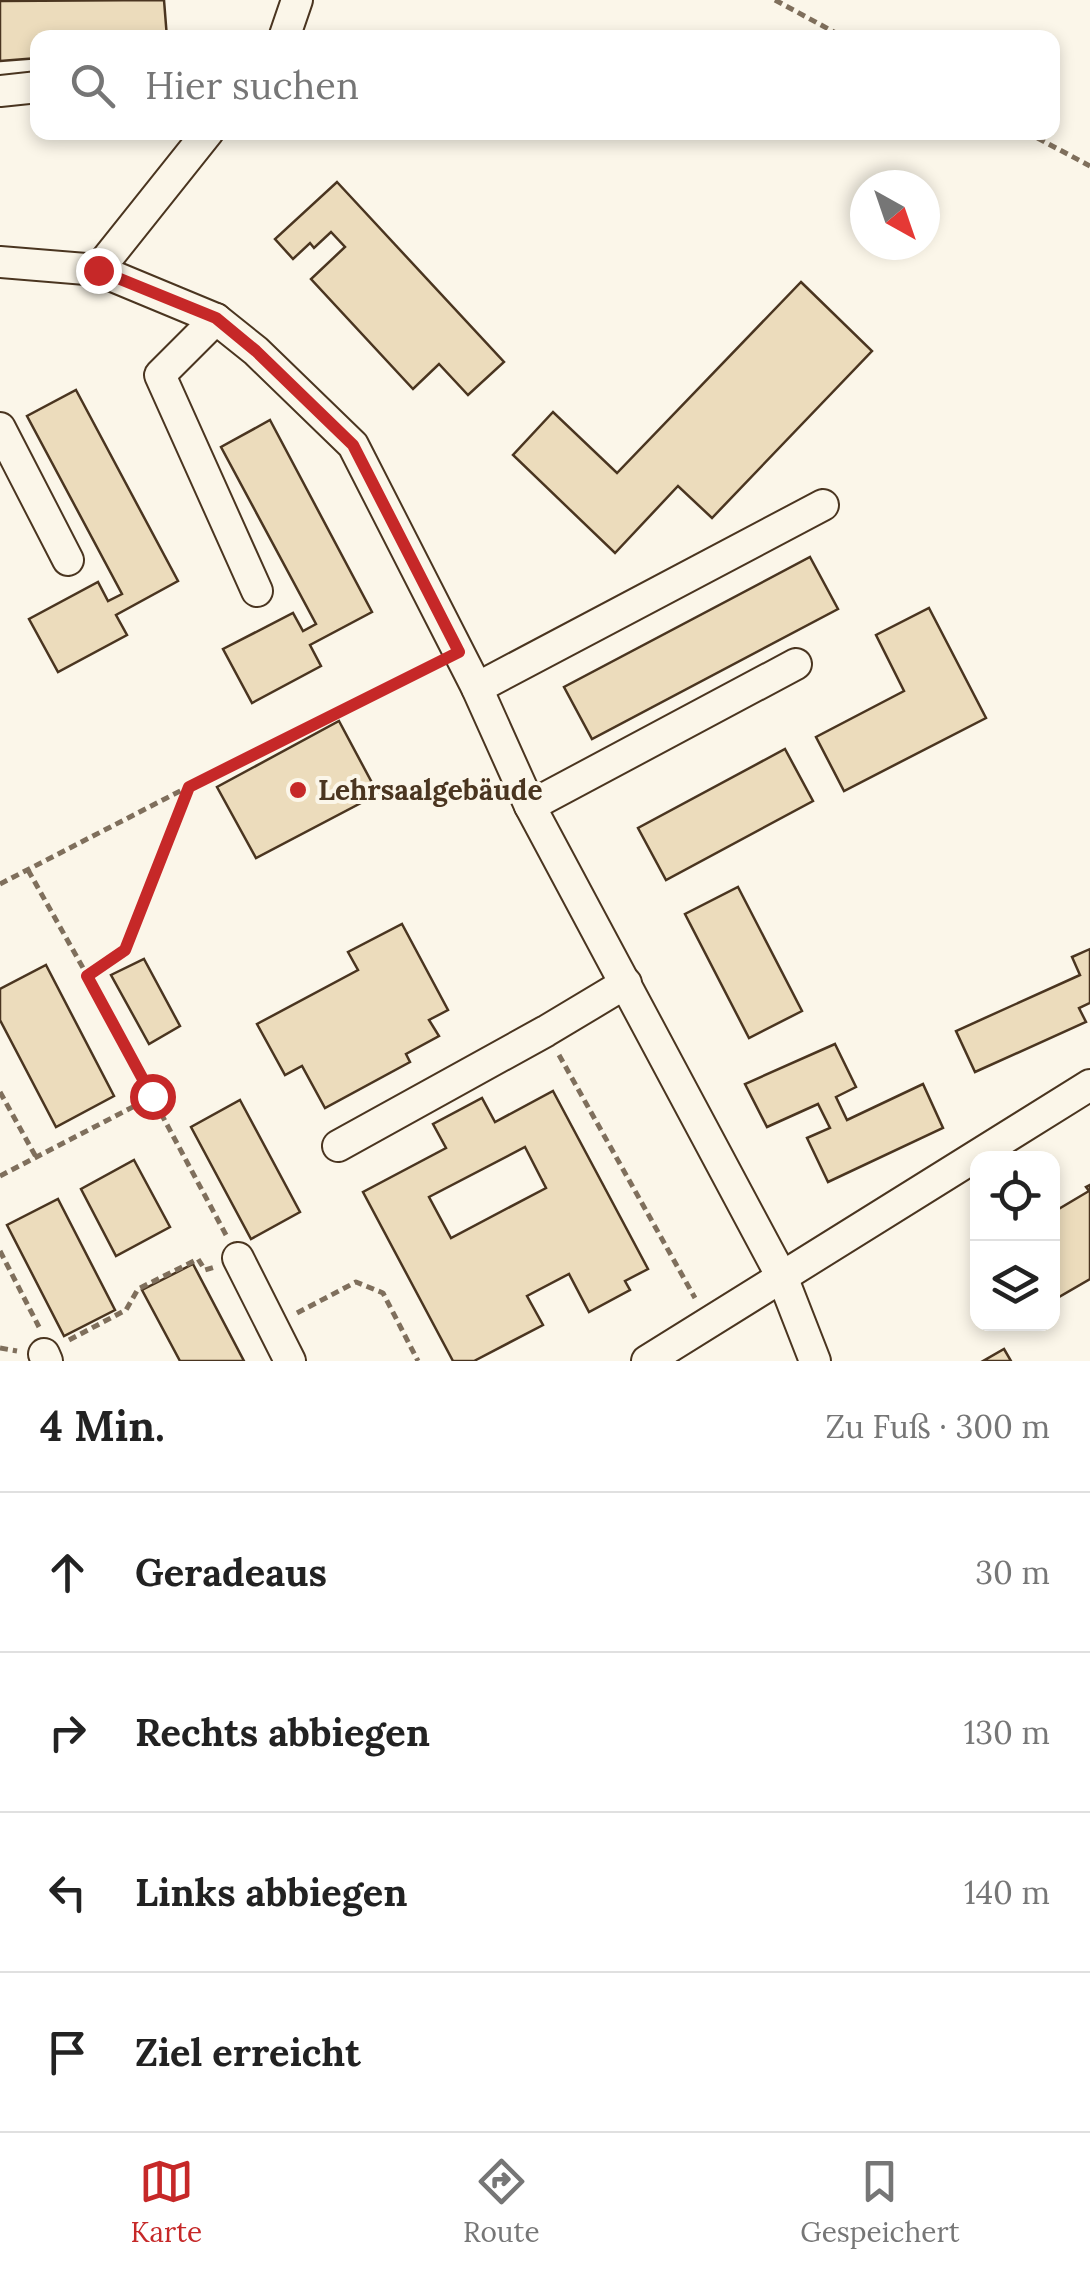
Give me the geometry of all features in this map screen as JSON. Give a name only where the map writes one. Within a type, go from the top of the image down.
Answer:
[{"type":"lane","points":[[286,30],[297,0]]},
{"type":"lane","points":[[0,91],[30,88]]},
{"type":"lane","points":[[98,270],[202,140]]},
{"type":"lane","points":[[0,262],[98,270],[216,318],[353,445],[477,688],[530,806],[783,1278],[816,1361]]},
{"type":"lane","points":[[216,318],[160,375],[257,591]]},
{"type":"lane","points":[[0,428],[68,560]]},
{"type":"lane","points":[[477,688],[823,505]]},
{"type":"lane","points":[[530,806],[796,664]]},
{"type":"lane","points":[[338,1146],[626,983]]},
{"type":"lane","points":[[654,1359],[1090,1085]]},
{"type":"lane","points":[[238,1258],[290,1361]]},
{"type":"path","points":[[775,0],[831,30]]},
{"type":"path","points":[[1041,140],[1090,166]]},
{"type":"path","points":[[0,884],[459,652]]},
{"type":"path","points":[[87,976],[125,950],[189,787]]},
{"type":"path","points":[[0,1251],[38,1320],[46,1358],[126,1310],[138,1289],[198,1259],[205,1270],[238,1258],[28,870]]},
{"type":"path","points":[[546,1031],[708,1323]]},
{"type":"path","points":[[0,1092],[36,1157]]},
{"type":"path","points":[[0,1176],[152,1096]]},
{"type":"path","points":[[271,1327],[356,1282],[383,1294],[418,1361]]},
{"type":"building","points":[[164,0],[166,30],[30,30],[30,59],[0,61],[0,1]]},
{"type":"building","points":[[337,182],[504,362],[468,395],[439,364],[413,389],[311,279],[345,247],[331,232],[314,248],[310,243],[293,259],[275,239]]},
{"type":"building","points":[[801,282],[872,351],[712,518],[678,486],[615,553],[513,455],[553,412],[617,473]]},
{"type":"building","points":[[76,390],[178,581],[116,615],[127,635],[58,672],[29,619],[98,582],[108,601],[122,594],[27,416]]},
{"type":"building","points":[[270,420],[372,612],[310,645],[321,666],[252,703],[223,649],[293,613],[303,631],[316,624],[221,447]]},
{"type":"building","points":[[810,557],[838,609],[592,739],[564,687]]},
{"type":"building","points":[[929,608],[986,718],[844,791],[816,737],[904,691],[876,635]]},
{"type":"building","name":"Lehrsaalgebäude","points":[[339,721],[378,794],[256,858],[217,787]]},
{"type":"building","points":[[785,749],[813,801],[666,880],[638,828]]},
{"type":"building","points":[[738,887],[802,1011],[749,1038],[685,914]]},
{"type":"building","points":[[402,924],[448,1010],[429,1020],[439,1036],[406,1054],[410,1062],[325,1108],[302,1066],[285,1075],[257,1024],[358,970],[348,952]]},
{"type":"building","points":[[1090,949],[1090,1003],[1079,1008],[1086,1022],[975,1072],[956,1031],[1080,975],[1072,957]]},
{"type":"building","points":[[144,959],[180,1026],[149,1044],[111,975]]},
{"type":"building","points":[[46,965],[114,1096],[56,1127],[0,1020],[0,989]]},
{"type":"building","points":[[835,1044],[856,1087],[836,1097],[847,1120],[923,1084],[943,1128],[828,1182],[807,1138],[830,1128],[818,1104],[767,1127],[745,1084]]},
{"type":"building","points":[[553,1091],[648,1269],[625,1281],[630,1290],[589,1312],[569,1274],[527,1296],[543,1325],[474,1361],[453,1361],[363,1192],[446,1148],[433,1124],[482,1098],[495,1122]],"holes":[[[525,1147],[546,1188],[451,1238],[429,1197]]]},
{"type":"building","points":[[240,1100],[300,1212],[251,1239],[191,1127]]},
{"type":"building","points":[[134,1160],[170,1227],[116,1256],[81,1189]]},
{"type":"building","points":[[1090,1185],[1090,1279],[1060,1296],[1060,1208],[1089,1191],[1086,1187]]},
{"type":"building","points":[[58,1199],[115,1310],[64,1336],[7,1225]]},
{"type":"building","points":[[193,1264],[244,1361],[180,1361],[142,1290]]},
{"type":"building","points":[[1004,1349],[1011,1361],[983,1361]]},
{"type":"place","name":"Lehrsaalgebäude","points":[[298,790]]},
{"type":"route","points":[[98,270],[216,318],[353,445],[459,652],[189,787],[125,950],[87,976],[152,1096]]}]
